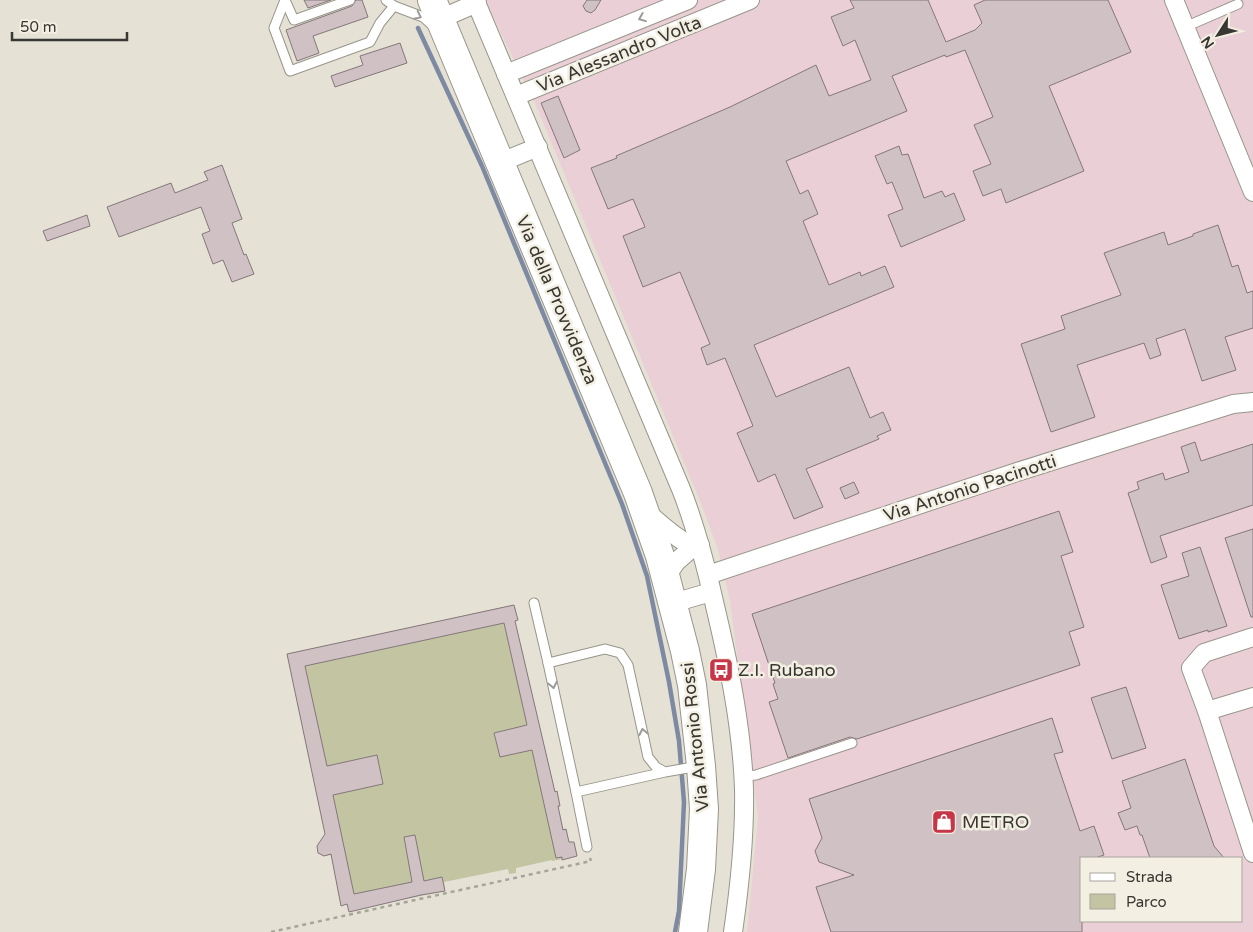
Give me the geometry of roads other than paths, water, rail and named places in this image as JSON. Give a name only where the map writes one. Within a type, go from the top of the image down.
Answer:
[{"type":"main road","name":"Via della Provvidenza","points":[[440,19],[579,349],[643,508],[673,603]]},
{"type":"main road","name":"Via Antonio Rossi","points":[[673,603],[692,685],[693,767],[704,809],[704,837],[693,932]]},
{"type":"street","name":"Via Alessandro Volta","points":[[506,74],[688,0]]},
{"type":"street","name":"Via Alessandro Volta","points":[[516,96],[750,0]]},
{"type":"street","points":[[1174,0],[1253,192]]},
{"type":"street","points":[[440,19],[476,2],[681,490],[710,583],[728,662],[743,776],[744,826],[742,869],[733,932]]},
{"type":"street","points":[[500,162],[538,147]]},
{"type":"street","name":"Via Antonio Pacinotti","points":[[1233,404],[1253,390]]},
{"type":"street","name":"Via Antonio Pacinotti","points":[[673,603],[710,583],[1016,472],[1233,404],[1253,402]]},
{"type":"street","points":[[643,508],[669,532],[697,546]]},
{"type":"street","points":[[666,577],[676,562],[697,546]]},
{"type":"street","points":[[1253,637],[1204,653],[1191,668],[1207,711],[1253,853]]},
{"type":"street","points":[[1207,711],[1253,696]]},
{"type":"lane","points":[[285,0],[294,20],[350,0]]},
{"type":"lane","points":[[285,0],[274,28],[290,71],[370,42],[380,22],[394,6]]},
{"type":"lane","points":[[386,0],[394,6],[424,17],[440,19]]},
{"type":"lane","points":[[1185,27],[1238,4]]},
{"type":"lane","points":[[534,603],[587,847]]},
{"type":"lane","points":[[548,662],[605,649],[620,653],[628,665],[648,756],[656,767],[668,771]]},
{"type":"lane","points":[[743,776],[753,776],[852,743]]},
{"type":"lane","points":[[576,792],[693,767]]},
{"type":"waterway","points":[[418,28],[482,166],[622,504],[647,576],[679,741],[684,802],[679,911],[675,932]]},
{"type":"place","name":"Z.I. Rubano","points":[[721,670]]},
{"type":"place","name":"METRO","points":[[944,822]]}]
